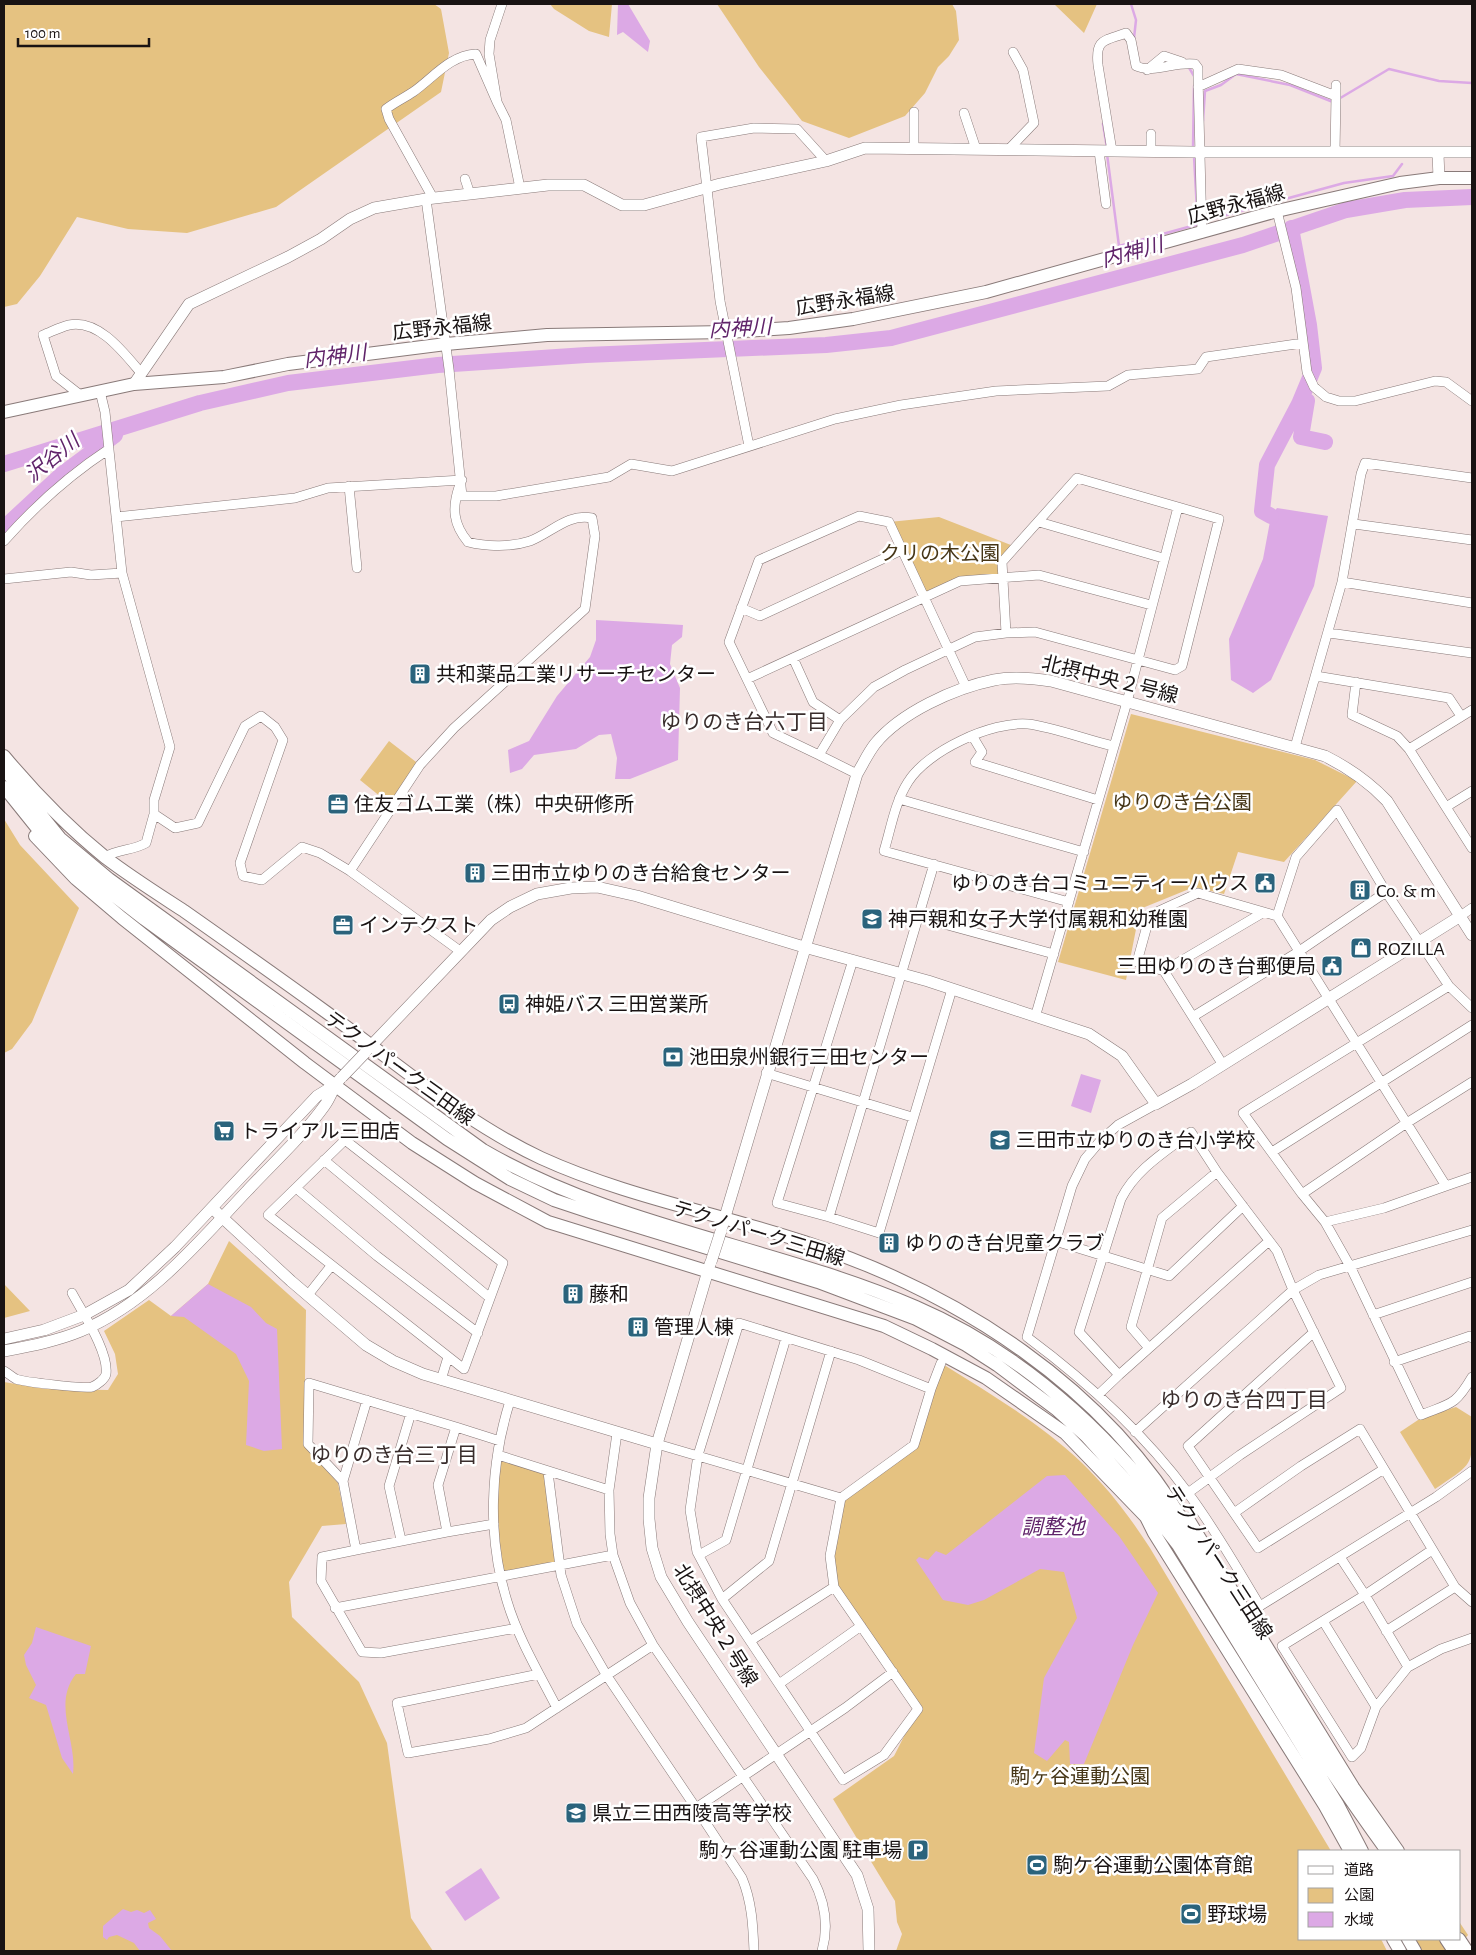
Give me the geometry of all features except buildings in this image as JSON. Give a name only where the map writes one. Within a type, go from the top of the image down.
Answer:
[{"type":"main road","name":"広野永福線","points":[[4,412],[79,394],[134,384],[224,377],[288,364],[547,335],[727,332],[788,328],[853,319],[986,292],[1202,233],[1400,183],[1439,178],[1472,178]]},
{"type":"main road","points":[[4,756],[29,786],[105,857],[368,1049],[494,1133],[541,1158],[633,1191],[725,1217],[870,1265],[984,1324],[1031,1356],[1072,1391],[1136,1452],[1162,1488],[1188,1530],[1195,1552]]},
{"type":"main road","name":"テクノパーク三田線","points":[[4,770],[60,838],[108,879],[483,1150],[515,1169],[596,1203],[865,1286],[920,1308],[972,1336],[1066,1402],[1095,1428],[1148,1488],[1195,1552],[1287,1712],[1361,1850]]},
{"type":"main road","name":"テクノパーク三田線","points":[[4,787],[41,833],[81,870],[144,919],[447,1139],[510,1179],[554,1200],[860,1296],[916,1319],[966,1346],[1025,1384],[1086,1436],[1139,1495],[1178,1545],[1287,1712],[1386,1850]]},
{"type":"main road","points":[[4,799],[44,848],[109,907],[338,1081],[412,1143],[475,1183],[548,1222],[709,1267],[884,1326],[986,1378],[1065,1433],[1146,1517],[1186,1570],[1202,1583]]},
{"type":"main road","points":[[1162,1488],[1182,1509],[1206,1545],[1353,1786]]},
{"type":"main road","points":[[1146,1517],[1154,1533],[1325,1806],[1349,1850]]},
{"type":"main road","points":[[1287,1712],[1325,1806]]},
{"type":"main road","points":[[1287,1712],[1306,1721],[1397,1850]]},
{"type":"main road","points":[[1394,1940],[1400,1951]]},
{"type":"main road","points":[[1409,1940],[1415,1951]]},
{"type":"main road","points":[[1448,1940],[1462,1948]]},
{"type":"street","points":[[497,102],[490,47],[502,4]]},
{"type":"street","points":[[1112,151],[1096,51],[1105,39],[1126,33],[1131,40],[1136,66],[1147,70],[1182,62],[1195,64],[1198,68],[1202,233]]},
{"type":"street","points":[[1009,149],[1034,123],[1023,70],[1013,52]]},
{"type":"street","points":[[520,188],[506,120],[476,54],[443,68],[420,87],[399,98],[386,109],[389,119],[429,199],[462,480],[462,496],[496,496],[609,477],[632,464],[672,471],[835,419],[901,405],[996,391],[1108,386],[1128,375],[1198,370],[1206,357],[1303,343]]},
{"type":"street","points":[[1198,87],[1238,69],[1281,75],[1336,96]]},
{"type":"street","points":[[1335,152],[1336,85]]},
{"type":"street","points":[[914,112],[914,148]]},
{"type":"street","points":[[964,113],[976,149]]},
{"type":"street","points":[[749,446],[720,301],[701,137],[754,128],[797,129],[826,161]]},
{"type":"street","points":[[1151,134],[1151,151]]},
{"type":"street","points":[[134,384],[190,304],[288,257],[321,239],[350,219],[374,208],[520,188],[584,185],[622,205],[644,205],[826,161],[865,148],[1438,154],[1472,152]]},
{"type":"street","points":[[1099,151],[1106,204]]},
{"type":"street","points":[[1438,154],[1439,178]]},
{"type":"street","points":[[465,179],[470,194]]},
{"type":"street","points":[[1278,214],[1290,258],[1307,372],[1314,387],[1326,397],[1339,401],[1355,401],[1435,381],[1446,382],[1472,401]]},
{"type":"street","points":[[79,394],[56,376],[43,335],[69,325],[88,325],[105,336],[141,373]]},
{"type":"street","points":[[100,391],[105,412],[122,573],[170,747],[154,800],[154,814],[146,842],[136,848],[116,850],[105,857]]},
{"type":"street","points":[[4,541],[58,489],[91,460],[109,448]]},
{"type":"street","points":[[1295,747],[1342,582],[1354,524],[1361,474],[1366,463],[1472,478]]},
{"type":"street","points":[[819,755],[840,720],[874,687],[975,636],[1036,632],[1175,670],[1182,666],[1219,520],[1077,478],[1002,562],[1006,633]]},
{"type":"street","points":[[116,517],[295,498],[328,488],[462,480]]},
{"type":"street","points":[[350,871],[420,765],[454,728],[585,610],[595,536],[592,518],[571,518],[533,540],[518,545],[478,545],[468,542],[459,528],[453,504],[462,480]]},
{"type":"street","points":[[349,486],[357,568]]},
{"type":"street","points":[[1036,1014],[1127,702],[1136,660],[1178,507]]},
{"type":"street","points":[[857,774],[773,733],[729,642],[759,560],[860,516],[889,522],[966,687]]},
{"type":"street","points":[[1039,522],[1163,558]]},
{"type":"street","points":[[1354,524],[1472,540]]},
{"type":"street","points":[[741,608],[760,616],[902,550]]},
{"type":"street","points":[[4,579],[71,572],[91,575],[122,573]]},
{"type":"street","points":[[747,679],[960,581],[1039,575],[1151,605]]},
{"type":"street","points":[[1342,582],[1472,603]]},
{"type":"street","points":[[1329,633],[1472,653]]},
{"type":"street","points":[[793,658],[813,702],[840,720]]},
{"type":"street","points":[[1316,676],[1449,698],[1461,716]]},
{"type":"street","name":"北摂中央２号線","points":[[869,1951],[868,1909],[857,1875],[661,1577],[652,1548],[649,1519],[651,1483],[657,1444],[766,1073],[857,774],[874,745],[886,732],[923,708],[966,687],[995,679],[1023,677],[1050,681],[1325,756],[1351,770],[1371,785],[1387,801],[1472,935]]},
{"type":"street","points":[[1356,682],[1352,716],[1397,736],[1409,749],[1472,848]]},
{"type":"street","points":[[1409,749],[1472,710]]},
{"type":"street","points":[[154,814],[175,828],[198,823],[245,726],[261,716],[276,727],[282,740],[240,863],[243,876],[262,880],[302,847],[320,853],[350,871],[460,951]]},
{"type":"street","points":[[1069,902],[884,850],[899,799],[908,781],[924,764],[946,749],[998,727],[1030,724],[1113,746]]},
{"type":"street","points":[[973,737],[982,752],[975,762],[1098,800]]},
{"type":"street","points":[[1446,807],[1472,791]]},
{"type":"street","points":[[899,799],[1084,852]]},
{"type":"street","points":[[1277,916],[1296,858],[1337,810],[1418,942],[1449,986],[1472,1008]]},
{"type":"street","points":[[829,1217],[934,864]]},
{"type":"street","points":[[4,1339],[44,1330],[84,1315],[105,1305],[135,1285],[175,1247],[317,1096],[338,1081],[491,920],[538,894],[597,887],[643,897],[804,947],[1036,1014],[1089,1034],[1108,1045],[1131,1067],[1156,1104]]},
{"type":"street","points":[[1194,1016],[1298,952],[1386,892]]},
{"type":"street","points":[[1223,1065],[1164,971],[1136,962],[1150,915],[1198,893],[1277,916],[1326,998],[1446,1186]]},
{"type":"street","points":[[1472,908],[1326,998],[1223,1065],[1118,1125],[1101,1140],[1085,1159],[1072,1186],[1027,1337],[1066,1366],[1098,1395],[1135,1432],[1188,1493],[1260,1606],[1410,1514],[1463,1480],[1472,1472]]},
{"type":"street","points":[[1164,971],[1264,912]]},
{"type":"street","points":[[918,917],[1054,954]]},
{"type":"street","points":[[852,960],[811,1087],[777,1203],[879,1232],[952,989]]},
{"type":"street","points":[[1449,986],[1243,1113],[1302,1194],[1325,1222],[1351,1268],[1394,1362],[1421,1415],[1460,1398],[1472,1377]]},
{"type":"street","points":[[1272,1152],[1472,1025]]},
{"type":"street","points":[[766,1073],[912,1117]]},
{"type":"street","points":[[4,1351],[39,1344],[91,1326],[139,1298],[164,1277],[222,1217],[326,1104],[338,1081]]},
{"type":"street","points":[[1302,1194],[1472,1082]]},
{"type":"street","points":[[1119,1375],[1079,1332],[1121,1199],[1129,1183],[1191,1132],[1217,1172],[1277,1251],[1293,1290],[1341,1388],[1210,1476],[1188,1493]]},
{"type":"street","points":[[345,1140],[503,1263],[464,1369],[268,1215],[324,1160],[345,1140]]},
{"type":"street","points":[[324,1160],[490,1298]]},
{"type":"street","points":[[1149,1348],[1131,1327],[1162,1218],[1217,1172]]},
{"type":"street","points":[[1325,1222],[1384,1208],[1472,1177]]},
{"type":"street","points":[[296,1188],[378,1256],[478,1333]]},
{"type":"street","points":[[1055,1241],[1169,1276],[1243,1206]]},
{"type":"street","points":[[212,1208],[366,1345],[393,1361],[441,1380],[841,1498]]},
{"type":"street","points":[[1135,1432],[1293,1290],[1319,1275],[1351,1268],[1472,1230]]},
{"type":"street","points":[[1098,1395],[1269,1241]]},
{"type":"street","points":[[308,1295],[331,1266]]},
{"type":"street","points":[[1372,1315],[1472,1282]]},
{"type":"street","points":[[4,1371],[17,1380],[91,1388],[102,1380],[106,1375],[104,1360],[91,1326],[72,1293]]},
{"type":"street","points":[[931,1389],[859,1360],[739,1323],[698,1455],[690,1510],[699,1555],[722,1599],[843,1780],[884,1755],[918,1709],[834,1587],[830,1556],[841,1498],[914,1445],[941,1363]]},
{"type":"street","points":[[1314,1332],[1188,1446],[1258,1548],[1384,1469]]},
{"type":"street","points":[[1394,1362],[1470,1336],[1472,1338]]},
{"type":"street","points":[[699,1555],[726,1540],[786,1338]]},
{"type":"street","points":[[722,1599],[769,1560],[794,1483],[831,1351]]},
{"type":"street","points":[[441,1380],[448,1357]]},
{"type":"street","points":[[342,1481],[308,1444],[309,1383],[500,1441]]},
{"type":"street","points":[[356,1550],[342,1481],[367,1400]]},
{"type":"street","points":[[510,1401],[498,1455],[494,1524],[501,1577],[507,1602],[518,1628],[557,1708]]},
{"type":"street","points":[[401,1540],[389,1486],[412,1413]]},
{"type":"street","points":[[447,1532],[438,1486],[456,1427]]},
{"type":"street","points":[[1234,1513],[1301,1466],[1360,1429],[1455,1587],[1472,1602]]},
{"type":"street","points":[[617,1433],[609,1490],[610,1534],[613,1554],[630,1603],[653,1645],[743,1775],[820,1892],[825,1906],[826,1925],[822,1951]]},
{"type":"street","points":[[498,1455],[609,1490]]},
{"type":"street","points":[[548,1472],[559,1565],[577,1624],[607,1676],[742,1878],[747,1890],[752,1915],[754,1951]]},
{"type":"street","points":[[494,1524],[401,1540],[322,1557],[321,1581],[362,1652],[381,1653],[518,1628]]},
{"type":"street","points":[[1432,1550],[1282,1646],[1352,1757],[1361,1748],[1376,1707],[1408,1667],[1441,1649],[1472,1638]]},
{"type":"street","points":[[336,1608],[613,1554]]},
{"type":"street","points":[[1340,1557],[1408,1667]]},
{"type":"street","points":[[750,1641],[834,1587]]},
{"type":"street","points":[[1386,1631],[1455,1587]]},
{"type":"street","points":[[1323,1621],[1376,1707]]},
{"type":"street","points":[[779,1684],[860,1626]]},
{"type":"street","points":[[540,1674],[397,1703],[408,1753],[412,1754],[511,1733],[526,1728],[653,1645]]},
{"type":"street","points":[[696,1808],[893,1672]]},
{"type":"green space","points":[[4,4],[434,4],[441,9],[449,53],[441,92],[276,207],[187,233],[128,229],[77,217],[40,276],[17,304],[4,307]]},
{"type":"green space","points":[[550,4],[612,4],[609,37],[589,31],[554,9]]},
{"type":"green space","points":[[717,4],[952,4],[956,11],[959,40],[949,56],[938,67],[925,93],[905,116],[849,138],[802,121],[759,67]]},
{"type":"green space","points":[[1054,4],[1097,4],[1084,33]]},
{"type":"green space","name":"クリの木公園","points":[[939,517],[1016,547],[1002,562],[1003,578],[960,581],[924,597],[889,522]]},
{"type":"green space","name":"ゆりのき台公園","points":[[1131,714],[1315,760],[1357,781],[1284,862],[1238,852],[1224,894],[1194,887],[1140,909],[1126,980],[1058,962]]},
{"type":"green space","points":[[389,741],[420,765],[392,806],[360,780]]},
{"type":"green space","points":[[4,819],[20,845],[79,908],[32,1022],[12,1049],[4,1053]]},
{"type":"green space","points":[[229,1241],[306,1310],[304,1446],[338,1483],[346,1524],[322,1526],[289,1582],[292,1617],[359,1682],[387,1743],[411,1918],[433,1951],[4,1951],[4,1382],[45,1389],[108,1390],[118,1374],[115,1354],[104,1331],[149,1300],[171,1316],[208,1284]]},
{"type":"green space","points":[[4,1284],[30,1311],[4,1318]]},
{"type":"green space","name":"駒ヶ谷運動公園","points":[[941,1363],[1014,1409],[1049,1434],[1091,1472],[1109,1492],[1150,1548],[1330,1850],[1298,1850],[1298,1940],[1382,1940],[1387,1951],[896,1951],[902,1934],[897,1922],[895,1901],[833,1799],[894,1756],[918,1709],[834,1587],[830,1556],[841,1498],[914,1445]]},
{"type":"green space","points":[[1456,1407],[1472,1417],[1471,1454],[1465,1467],[1435,1489],[1400,1432],[1421,1418]]},
{"type":"green space","points":[[498,1455],[548,1472],[559,1565],[501,1577],[494,1524]]},
{"type":"green space","points":[[1461,1924],[1468,1935],[1455,1951],[1403,1951],[1412,1940],[1461,1940]]},
{"type":"water","points":[[618,4],[628,4],[650,41],[648,52],[623,32],[617,35]]},
{"type":"water","points":[[1277,508],[1328,516],[1314,586],[1271,680],[1253,693],[1231,680],[1229,639],[1263,559],[1271,516]]},
{"type":"water","points":[[596,620],[683,625],[682,637],[672,645],[670,664],[680,688],[678,760],[630,779],[615,779],[617,758],[611,734],[599,735],[576,749],[534,755],[522,769],[510,773],[508,750],[529,741],[557,696],[590,657],[596,640]]},
{"type":"water","points":[[1081,1074],[1101,1080],[1091,1113],[1071,1106]]},
{"type":"water","points":[[208,1284],[251,1307],[266,1323],[277,1329],[282,1449],[264,1451],[246,1445],[249,1381],[236,1354],[184,1317],[171,1316]]},
{"type":"water","name":"調整池","points":[[1065,1475],[1119,1536],[1158,1593],[1133,1645],[1084,1764],[1070,1764],[1069,1742],[1065,1740],[1047,1761],[1034,1753],[1044,1678],[1077,1618],[1064,1572],[1040,1569],[984,1600],[968,1605],[943,1600],[916,1560],[919,1557],[928,1560],[936,1551],[946,1555],[1047,1476]]},
{"type":"water","points":[[36,1627],[91,1646],[85,1674],[76,1674],[69,1686],[66,1698],[73,1774],[62,1758],[46,1705],[29,1698],[36,1685],[26,1665],[24,1655],[32,1643]]},
{"type":"water","points":[[481,1868],[500,1898],[465,1921],[445,1892]]},
{"type":"water","points":[[123,1909],[131,1912],[137,1910],[144,1913],[150,1910],[156,1919],[148,1923],[149,1928],[160,1936],[172,1951],[140,1951],[134,1943],[117,1935],[109,1937],[107,1940],[103,1937],[103,1926]]},
{"type":"waterway","points":[[1131,4],[1136,20],[1134,38]]},
{"type":"waterway","points":[[1188,66],[1194,76]]},
{"type":"waterway","points":[[1337,100],[1389,69],[1439,81],[1472,83]]},
{"type":"waterway","points":[[1203,121],[1205,91],[1221,85],[1236,74],[1290,85],[1333,102]]},
{"type":"waterway","points":[[1193,148],[1194,86]]},
{"type":"waterway","points":[[1103,124],[1107,148]]},
{"type":"waterway","points":[[1107,154],[1119,246],[1199,224]]},
{"type":"waterway","points":[[1194,156],[1197,211]]},
{"type":"waterway","points":[[1204,221],[1344,183],[1393,176],[1402,164]]},
{"type":"waterway","name":"内神川","points":[[4,464],[200,403],[288,383],[438,365],[586,355],[826,345],[891,338],[1243,245],[1346,210],[1405,200],[1472,197]]},
{"type":"waterway","points":[[1271,516],[1262,511],[1267,465],[1299,404],[1314,368],[1309,325],[1291,228]]},
{"type":"waterway","points":[[1305,400],[1307,401],[1301,437],[1325,442]]},
{"type":"waterway","name":"沢谷川","points":[[4,528],[61,475],[115,435]]},
{"type":"place","name":"共和薬品工業リサーチセンター","points":[[420,674]]},
{"type":"place","name":"住友ゴム工業（株）中央研修所","points":[[338,804]]},
{"type":"place","name":"三田市立ゆりのき台給食センター","points":[[475,873]]},
{"type":"place","name":"ゆりのき台コミュニティーハウス","points":[[1265,883]]},
{"type":"place","name":"Co. & m","points":[[1360,890]]},
{"type":"place","name":"神戸親和女子大学付属親和幼稚園","points":[[872,919]]},
{"type":"place","name":"インテクスト","points":[[343,925]]},
{"type":"place","name":"ROZILLA","points":[[1361,948]]},
{"type":"place","name":"三田ゆりのき台郵便局","points":[[1332,966]]},
{"type":"place","name":"神姫バス 三田営業所","points":[[509,1004]]},
{"type":"place","name":"池田泉州銀行三田センター","points":[[673,1057]]},
{"type":"place","name":"トライアル三田店","points":[[224,1131]]},
{"type":"place","name":"三田市立ゆりのき台小学校","points":[[1000,1140]]},
{"type":"place","name":"ゆりのき台児童クラブ","points":[[889,1243]]},
{"type":"place","name":"藤和","points":[[573,1294]]},
{"type":"place","name":"管理人棟","points":[[638,1327]]},
{"type":"place","name":"県立三田西陵高等学校","points":[[576,1813]]},
{"type":"place","name":"駒ヶ谷運動公園 駐車場","points":[[918,1850]]},
{"type":"place","name":"駒ケ谷運動公園体育館","points":[[1037,1865]]},
{"type":"place","name":"野球場","points":[[1191,1914]]},
{"type":"district","name":"ゆりのき台六丁目","points":[[744,722]]},
{"type":"district","name":"ゆりのき台四丁目","points":[[1244,1400]]},
{"type":"district","name":"ゆりのき台三丁目","points":[[394,1455]]}]
